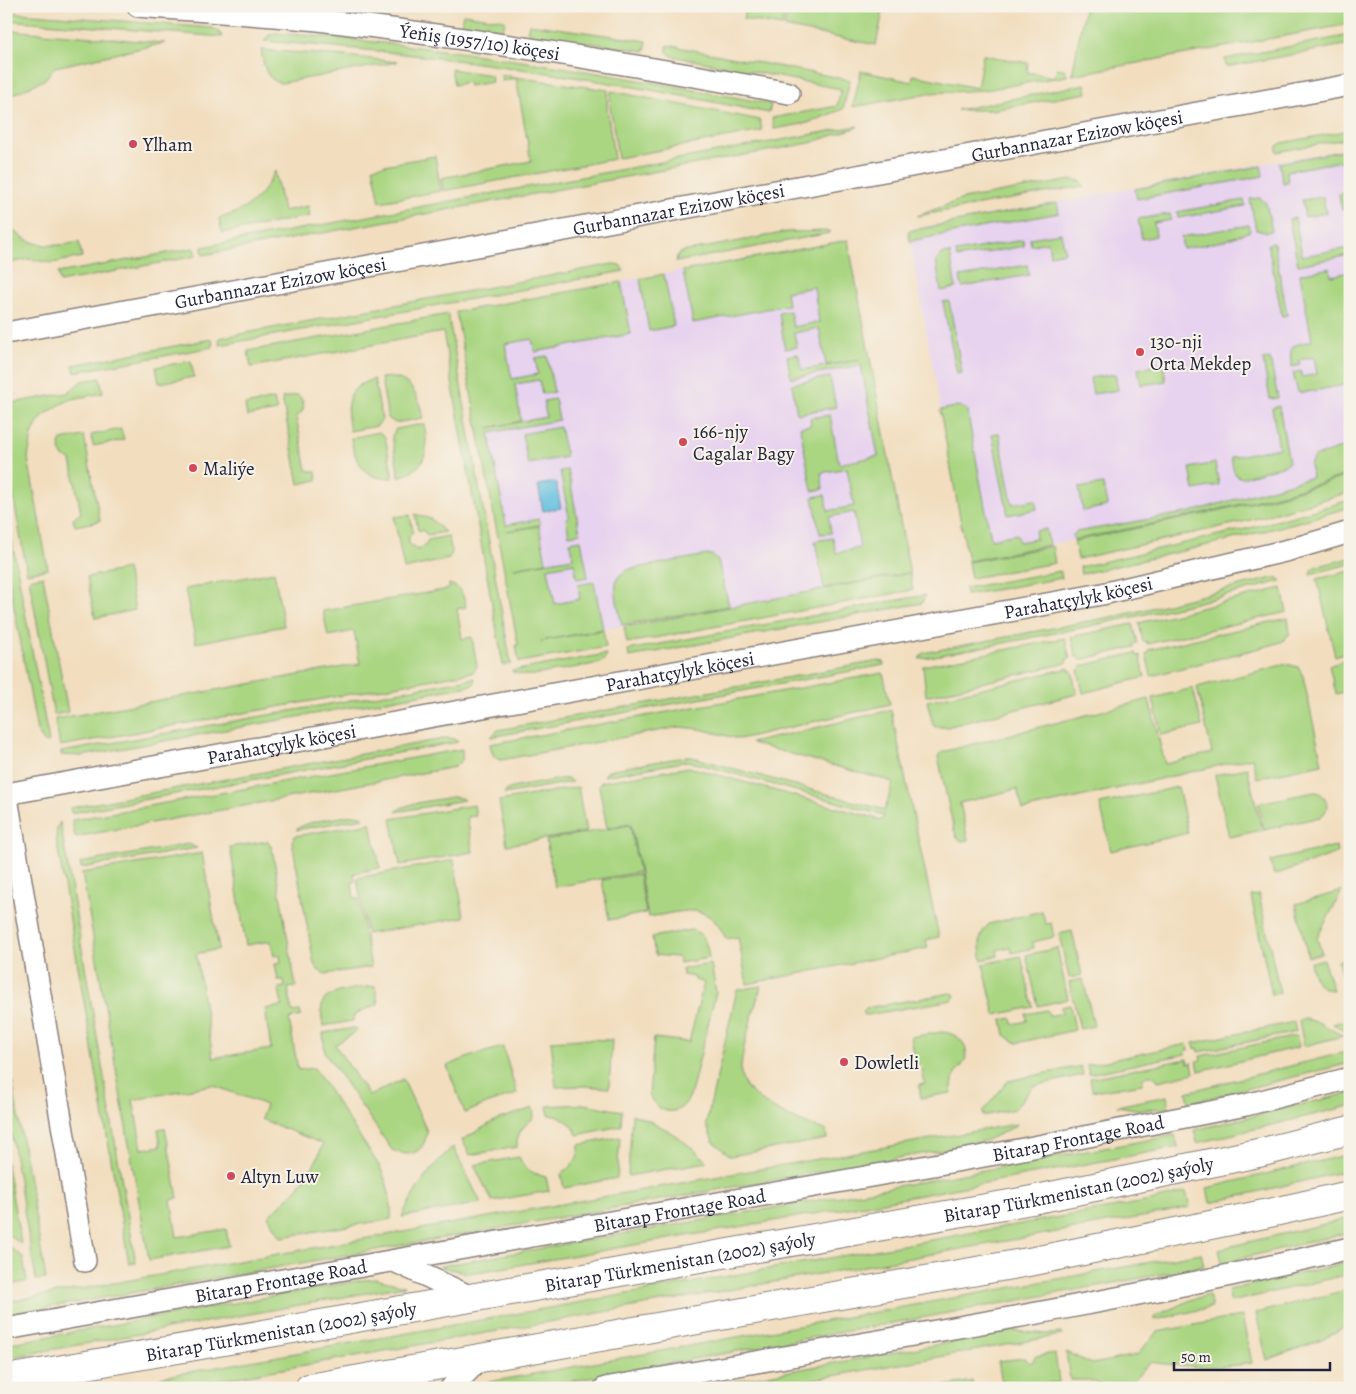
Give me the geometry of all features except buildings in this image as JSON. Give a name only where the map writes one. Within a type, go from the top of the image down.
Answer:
[{"type":"main road","name":"Bitarap Türkmenistan (2002) şaýoly","points":[[6,1379],[1032,1200],[1263,1152],[1350,1130]]},
{"type":"main road","points":[[309,1388],[1034,1260],[1265,1214],[1350,1194]]},
{"type":"street","name":"Ýeňiş (1957/10) köçesi","points":[[138,6],[324,21],[461,38],[653,68],[790,93]]},
{"type":"street","name":"Gurbannazar Ezizow köçesi","points":[[6,333],[1350,85]]},
{"type":"street","name":"Parahatçylyk köçesi","points":[[6,793],[1102,594],[1289,550],[1350,532]]},
{"type":"street","points":[[6,793],[85,1262]]},
{"type":"street","name":"Bitarap Frontage Road","points":[[6,1330],[1018,1150],[1246,1105],[1350,1078]]},
{"type":"street","points":[[605,1388],[1044,1311],[1271,1266],[1350,1248]]},
{"type":"street","points":[[394,1260],[471,1297]]},
{"type":"street","points":[[451,1388],[482,1356]]},
{"type":"shaded area","name":"130-nji Orta Mekdep","points":[[1350,148],[1350,474],[1272,497],[1192,516],[968,561],[908,230]]},
{"type":"shaded area","name":"166-njy Cagalar Bagy","points":[[848,240],[910,573],[518,645],[456,312]]},
{"type":"green space","points":[[309,6],[376,6],[376,12]]},
{"type":"green space","points":[[746,6],[786,6],[782,26],[743,19]]},
{"type":"green space","points":[[788,6],[884,6],[876,45],[784,27]]},
{"type":"green space","points":[[1085,6],[1350,6],[1350,24],[1072,75]]},
{"type":"green space","points":[[6,12],[213,28],[223,37],[6,20]]},
{"type":"green space","points":[[463,14],[505,20],[503,30],[461,24]]},
{"type":"green space","points":[[529,24],[647,41],[645,51],[527,34]]},
{"type":"green space","points":[[6,30],[165,43],[55,67],[44,80],[9,96],[6,100]]},
{"type":"green space","points":[[275,33],[400,45],[524,61],[771,104],[769,113],[646,89],[537,71],[401,54],[264,41],[269,35]]},
{"type":"green space","points":[[1350,35],[1350,44],[1226,67],[1225,59]]},
{"type":"green space","points":[[667,45],[850,80],[843,109],[808,123],[774,129],[772,118],[837,106],[841,89],[672,56],[667,52]]},
{"type":"green space","points":[[261,50],[397,62],[281,83],[275,81],[268,74],[264,66]]},
{"type":"green space","points":[[983,55],[1028,63],[1027,72],[1054,77],[1057,68],[1064,69],[1067,76],[985,90],[930,93],[853,107],[861,71],[912,82],[913,75],[977,88]]},
{"type":"green space","points":[[451,69],[491,75],[492,82],[469,86],[468,82],[454,85]]},
{"type":"green space","points":[[501,75],[608,90],[607,107],[614,159],[443,191],[441,178],[531,161],[516,78],[502,81]]},
{"type":"green space","points":[[1085,84],[1087,93],[992,110],[957,110]]},
{"type":"green space","points":[[611,91],[760,120],[762,131],[618,158],[610,106]]},
{"type":"green space","points":[[857,126],[810,143],[203,255],[202,247]]},
{"type":"green space","points":[[1350,130],[1350,138],[1277,152],[1277,146],[1282,143]]},
{"type":"green space","points":[[1350,149],[1350,171],[1347,160],[1287,171],[1288,182],[1283,183],[1279,163]]},
{"type":"green space","points":[[435,156],[441,191],[380,202],[373,167]]},
{"type":"green space","points":[[1261,166],[1263,176],[1137,199],[1135,189]]},
{"type":"green space","points":[[275,171],[283,211],[308,206],[310,216],[222,233],[219,218],[238,211],[253,202],[265,188]]},
{"type":"green space","points":[[1072,180],[1080,181],[1084,186],[917,216],[963,199]]},
{"type":"green space","points":[[1350,192],[1350,208],[1342,210],[1339,194]]},
{"type":"green space","points":[[1323,197],[1326,213],[1305,217],[1302,200]]},
{"type":"green space","points":[[1260,198],[1266,203],[1272,231],[1256,230],[1250,199]]},
{"type":"green space","points":[[1244,200],[1245,206],[1178,218],[1177,212]]},
{"type":"green space","points":[[1057,203],[1059,213],[910,241],[908,231]]},
{"type":"green space","points":[[1170,214],[1171,220],[1154,223],[1156,236],[1142,239],[1138,219]]},
{"type":"green space","points":[[1295,218],[1302,256],[1350,248],[1350,255],[1298,265],[1289,219]]},
{"type":"green space","points":[[6,222],[22,237],[39,244],[58,245],[79,242],[82,257],[52,263],[29,259],[6,264]]},
{"type":"green space","points":[[1249,225],[1250,231],[1226,240],[1183,249],[1181,237]]},
{"type":"green space","points":[[830,231],[830,233],[676,262],[677,256],[682,252],[787,232]]},
{"type":"green space","points":[[1061,233],[1065,252],[1050,255],[1048,242],[1031,245],[1030,238]]},
{"type":"green space","points":[[848,240],[913,590],[627,643],[624,627],[909,573],[824,588],[815,541],[833,538],[836,553],[860,548],[854,512],[829,517],[831,533],[820,534],[813,497],[825,495],[828,511],[854,506],[847,468],[821,473],[823,489],[812,491],[800,427],[811,425],[810,418],[830,415],[839,464],[878,456],[861,365],[791,378],[787,356],[798,354],[802,370],[860,360],[826,365],[819,328],[794,333],[797,347],[785,349],[779,313],[790,311],[793,327],[819,322],[814,287],[786,292],[788,305],[693,323],[683,271]]},
{"type":"green space","points":[[1023,240],[1024,246],[957,258],[956,252]]},
{"type":"green space","points":[[1274,243],[1287,315],[1282,316],[1268,244]]},
{"type":"green space","points":[[194,248],[196,256],[60,282],[58,273]]},
{"type":"green space","points":[[950,253],[956,288],[941,291],[936,261],[942,254]]},
{"type":"green space","points":[[613,264],[620,265],[624,271],[220,345],[219,338]]},
{"type":"green space","points":[[1027,265],[1029,275],[962,287],[960,277]]},
{"type":"green space","points":[[1330,268],[1331,276],[1350,272],[1350,384],[1302,393],[1298,392],[1293,373],[1301,371],[1302,377],[1317,374],[1314,357],[1299,360],[1300,365],[1292,367],[1291,354],[1293,347],[1312,341],[1300,274]]},
{"type":"green space","points":[[664,274],[674,326],[649,331],[640,279]]},
{"type":"green space","points":[[621,282],[631,334],[535,352],[532,339],[505,344],[512,379],[538,374],[535,358],[547,356],[554,392],[542,394],[539,380],[515,384],[521,421],[488,428],[546,417],[544,401],[555,399],[559,420],[489,433],[506,525],[539,519],[540,525],[507,531],[539,526],[546,562],[514,568],[573,558],[570,542],[581,540],[588,577],[577,579],[574,563],[548,568],[555,604],[580,599],[578,585],[594,582],[603,629],[541,641],[603,630],[606,647],[519,662],[516,645],[518,645],[456,312]]},
{"type":"green space","points":[[949,301],[962,373],[957,374],[943,302]]},
{"type":"green space","points":[[448,314],[511,664],[503,665],[443,332],[251,367],[248,351]]},
{"type":"green space","points":[[212,339],[213,347],[75,372],[73,365]]},
{"type":"green space","points":[[1270,359],[1278,398],[1270,399],[1263,360]]},
{"type":"green space","points":[[191,361],[194,377],[159,383],[156,367]]},
{"type":"green space","points":[[1163,364],[1166,381],[1141,385],[1138,369]]},
{"type":"green space","points":[[1115,374],[1118,390],[1093,394],[1090,378]]},
{"type":"green space","points":[[830,377],[836,407],[797,414],[792,384]]},
{"type":"green space","points":[[100,378],[103,393],[72,399],[61,404],[43,416],[32,435],[28,458],[48,569],[27,573],[6,456],[6,404],[67,393],[82,381]]},
{"type":"green space","points":[[381,378],[399,379],[406,383],[415,394],[423,418],[395,423],[388,418]]},
{"type":"green space","points":[[374,379],[382,419],[377,426],[350,431],[348,406],[352,392],[357,387]]},
{"type":"green space","points":[[298,395],[303,404],[303,410],[296,417],[307,470],[316,472],[317,480],[299,484],[282,398]]},
{"type":"green space","points":[[274,399],[277,411],[247,416],[245,405]]},
{"type":"green space","points":[[960,406],[967,410],[991,539],[1017,534],[1019,542],[1036,539],[1035,531],[1046,529],[1049,545],[968,561],[940,410]]},
{"type":"green space","points":[[1279,406],[1289,462],[1285,465],[1242,478],[1239,477],[1234,470],[1231,457],[1279,448],[1272,408]]},
{"type":"green space","points":[[424,424],[426,449],[421,463],[409,473],[399,477],[392,436],[396,429]]},
{"type":"green space","points":[[560,427],[566,457],[528,464],[522,434]]},
{"type":"green space","points":[[121,429],[124,440],[93,446],[91,435]]},
{"type":"green space","points":[[379,432],[385,437],[393,478],[383,478],[368,473],[358,462],[355,455],[351,438]]},
{"type":"green space","points":[[999,433],[1012,504],[1035,500],[1037,509],[1008,515],[992,434]]},
{"type":"green space","points":[[84,436],[100,521],[75,526],[73,519],[81,513],[71,460],[62,456],[59,444],[61,440]]},
{"type":"green space","points":[[1350,445],[1350,474],[1247,503],[1074,540],[1073,535],[1076,532],[1191,512],[1312,477],[1310,464],[1314,457]]},
{"type":"green space","points":[[1215,463],[1219,485],[1194,490],[1190,468]]},
{"type":"green space","points":[[568,470],[580,533],[569,535],[566,519],[569,518],[560,471]]},
{"type":"green space","points":[[1350,475],[1350,492],[1251,520],[1078,559],[1074,541],[1248,504]]},
{"type":"green space","points":[[1103,484],[1107,506],[1083,511],[1079,488]]},
{"type":"green space","points":[[1350,500],[1350,507],[1283,526],[1081,574],[1080,567],[1254,527]]},
{"type":"green space","points":[[6,509],[49,742],[45,743],[37,731],[6,564]]},
{"type":"green space","points":[[415,514],[431,519],[445,532],[427,535],[424,531],[418,530]]},
{"type":"green space","points":[[410,515],[413,532],[409,537],[409,544],[418,550],[426,545],[428,540],[448,536],[452,552],[449,559],[404,569],[394,517]]},
{"type":"green space","points":[[1052,546],[1055,563],[971,578],[968,562]]},
{"type":"green space","points":[[712,555],[718,561],[729,606],[622,625],[616,593],[617,580],[620,575],[630,569]]},
{"type":"green space","points":[[1350,558],[1350,564],[1310,574],[1315,567]]},
{"type":"green space","points":[[127,569],[135,610],[95,618],[87,577]]},
{"type":"green space","points":[[1060,571],[1062,578],[966,595],[965,588]]},
{"type":"green space","points":[[1350,571],[1350,651],[1335,656],[1317,579]]},
{"type":"green space","points":[[274,572],[284,626],[196,643],[185,589]]},
{"type":"green space","points":[[43,576],[68,712],[54,715],[29,579]]},
{"type":"green space","points":[[1278,578],[1281,581],[1146,614],[919,659],[923,653],[1131,613]]},
{"type":"green space","points":[[449,584],[459,590],[464,599],[466,607],[457,609],[462,639],[472,637],[477,666],[473,672],[60,746],[55,719],[360,664],[354,631],[328,636],[323,611],[449,589]]},
{"type":"green space","points":[[1282,588],[1287,612],[1147,644],[1147,641],[1143,642],[1139,623]]},
{"type":"green space","points":[[925,595],[922,603],[629,657],[628,650]]},
{"type":"green space","points":[[1288,618],[1290,633],[1283,641],[1151,676],[1146,654],[1149,653],[1148,650]]},
{"type":"green space","points":[[1133,624],[1138,643],[1134,644],[1135,647],[1080,660],[1079,657],[1076,657],[1071,637]]},
{"type":"green space","points":[[1065,638],[1070,659],[1066,659],[1067,663],[926,696],[923,666]]},
{"type":"green space","points":[[1136,653],[1137,656],[1140,655],[1145,677],[1083,693],[1078,670],[1081,669],[1081,666]]},
{"type":"green space","points":[[606,654],[606,658],[600,663],[534,675],[512,672],[512,671]]},
{"type":"green space","points":[[1350,658],[1350,720],[1343,692],[1336,694],[1329,666]]},
{"type":"green space","points":[[879,661],[883,662],[884,665],[491,737],[498,730]]},
{"type":"green space","points":[[1286,664],[1298,667],[1303,676],[1322,764],[1257,778],[1252,758],[1023,810],[1017,789],[960,803],[968,840],[962,841],[957,838],[938,756],[942,752],[1149,699],[1165,764],[1212,753],[1197,687]]},
{"type":"green space","points":[[1069,668],[1069,671],[1072,671],[1077,694],[947,727],[935,727],[933,725],[927,701]]},
{"type":"green space","points":[[883,673],[890,704],[739,739],[700,729],[679,727],[501,760],[494,756],[490,744]]},
{"type":"green space","points":[[475,678],[474,684],[469,686],[81,756],[61,755],[61,752]]},
{"type":"green space","points":[[1193,688],[1202,726],[1161,735],[1153,698]]},
{"type":"green space","points":[[891,710],[939,937],[926,940],[928,948],[747,984],[738,937],[726,939],[719,926],[711,918],[703,913],[694,911],[648,917],[631,824],[607,828],[599,786],[601,782],[689,767],[882,820],[884,815],[688,761],[604,776],[607,772],[614,769],[692,757],[885,810],[893,782],[751,743]]},
{"type":"green space","points":[[448,738],[458,742],[71,813],[70,808]]},
{"type":"green space","points":[[462,749],[462,760],[455,767],[75,837],[72,820]]},
{"type":"green space","points":[[1247,768],[1262,830],[1229,837],[1215,775]]},
{"type":"green space","points":[[569,779],[572,782],[504,794],[512,788]]},
{"type":"green space","points":[[578,787],[586,832],[507,845],[499,801]]},
{"type":"green space","points":[[1178,787],[1188,833],[1111,851],[1100,804]]},
{"type":"green space","points":[[1315,792],[1320,793],[1326,802],[1327,809],[1323,815],[1264,830],[1258,803]]},
{"type":"green space","points":[[452,797],[464,800],[396,812],[405,806]]},
{"type":"green space","points":[[474,805],[476,816],[467,817],[473,852],[400,865],[391,819]]},
{"type":"green space","points":[[353,815],[364,818],[296,830],[306,824]]},
{"type":"green space","points":[[60,822],[136,1263],[129,1264],[56,838]]},
{"type":"green space","points":[[371,823],[380,868],[354,873],[355,882],[352,883],[354,898],[358,898],[371,967],[325,974],[318,970],[314,964],[292,841],[295,836]]},
{"type":"green space","points":[[630,825],[639,872],[555,887],[546,840]]},
{"type":"green space","points":[[268,841],[272,848],[296,987],[288,988],[292,1012],[300,1011],[301,1016],[289,1019],[298,1070],[314,1068],[380,1167],[389,1192],[391,1219],[281,1237],[268,1216],[286,1200],[308,1175],[323,1144],[261,1119],[266,1105],[212,1085],[133,1100],[142,1149],[161,1146],[158,1129],[165,1128],[178,1198],[171,1200],[177,1237],[226,1229],[229,1246],[149,1260],[82,873],[202,853],[219,949],[196,954],[213,1058],[271,1049],[265,1009],[282,1006],[279,988],[285,987],[284,980],[278,980],[275,964],[281,963],[280,955],[274,956],[271,941],[246,945],[230,847]]},
{"type":"green space","points":[[189,844],[197,848],[81,868],[80,863]]},
{"type":"green space","points":[[1336,846],[1337,853],[1274,875],[1270,861]]},
{"type":"green space","points":[[454,860],[464,917],[367,934],[357,878]]},
{"type":"green space","points":[[639,874],[646,913],[609,920],[602,880]]},
{"type":"green space","points":[[1342,891],[1317,938],[1322,953],[1308,957],[1296,904]]},
{"type":"green space","points":[[1259,895],[1280,993],[1272,995],[1251,896]]},
{"type":"green space","points":[[1042,911],[1046,924],[1051,923],[1054,937],[1033,942],[1034,948],[1012,953],[1010,947],[997,950],[998,956],[982,960],[980,940],[985,928],[989,924]]},
{"type":"green space","points":[[691,930],[702,937],[706,944],[709,958],[680,963],[679,958],[676,957],[655,955],[652,937]]},
{"type":"green space","points":[[1072,931],[1082,975],[1069,978],[1059,934]]},
{"type":"green space","points":[[1057,948],[1068,999],[1038,1006],[1026,955]]},
{"type":"green space","points":[[1021,956],[1033,1007],[995,1015],[983,964]]},
{"type":"green space","points":[[1350,957],[1350,985],[1345,986],[1338,961]]},
{"type":"green space","points":[[1323,959],[1333,990],[1319,985],[1313,973],[1310,963]]},
{"type":"green space","points":[[711,964],[716,992],[691,1093],[683,1106],[677,1110],[665,1111],[659,1108],[649,1095],[654,1038],[689,1042],[704,983],[695,980],[695,977],[683,975],[682,969]]},
{"type":"green space","points":[[1083,979],[1094,1026],[1080,1029],[1069,982]]},
{"type":"green space","points":[[375,986],[378,1004],[355,1014],[353,1021],[323,1026],[322,1008],[326,998],[346,990]]},
{"type":"green space","points":[[761,986],[744,1048],[741,1071],[742,1079],[747,1088],[766,1104],[792,1118],[826,1130],[827,1139],[730,1156],[713,1141],[706,1124],[737,990]]},
{"type":"green space","points":[[951,993],[955,996],[952,1000],[867,1015],[864,1015],[863,1012],[866,1008]]},
{"type":"green space","points":[[1070,1005],[1075,1030],[1017,1043],[1005,1035],[1002,1020],[1012,1018],[1013,1024],[1027,1021],[1026,1014],[1047,1010],[1049,1016],[1062,1013],[1061,1007]]},
{"type":"green space","points":[[1305,1019],[1320,1023],[1343,1036],[1304,1046],[1299,1021]]},
{"type":"green space","points":[[1350,1019],[1350,1034],[1333,1024]]},
{"type":"green space","points":[[1294,1022],[1296,1032],[1199,1052],[1198,1048],[1195,1049],[1193,1043]]},
{"type":"green space","points":[[356,1028],[358,1030],[335,1045],[369,1096],[403,1079],[427,1131],[423,1144],[416,1152],[405,1154],[392,1150],[325,1053],[323,1033]]},
{"type":"green space","points":[[941,1032],[953,1035],[962,1042],[965,1046],[966,1058],[955,1073],[951,1093],[921,1098],[919,1085],[925,1084],[921,1064],[916,1064],[911,1037]]},
{"type":"green space","points":[[1297,1036],[1299,1047],[1199,1071],[1197,1061],[1201,1060],[1200,1056]]},
{"type":"green space","points":[[581,1039],[612,1040],[609,1088],[584,1086],[556,1087],[551,1041]]},
{"type":"green space","points":[[1187,1044],[1189,1050],[1185,1051],[1186,1054],[1089,1074],[1087,1065]]},
{"type":"green space","points":[[6,1045],[46,1279],[36,1280],[6,1105]]},
{"type":"green space","points":[[503,1047],[517,1094],[465,1113],[447,1066],[474,1055]]},
{"type":"green space","points":[[1350,1051],[1350,1063],[1189,1103],[1187,1092]]},
{"type":"green space","points":[[1187,1059],[1188,1063],[1192,1063],[1194,1073],[1158,1081],[1154,1076],[1148,1075],[1144,1078],[1142,1084],[1100,1091],[1092,1090],[1090,1078]]},
{"type":"green space","points":[[1081,1066],[1083,1075],[1033,1086],[1015,1109],[983,1116],[983,1111],[1008,1081]]},
{"type":"green space","points":[[1350,1093],[1350,1106],[1197,1143],[1194,1130]]},
{"type":"green space","points":[[1167,1096],[1169,1108],[1141,1110],[1117,1106]]},
{"type":"green space","points":[[584,1104],[622,1111],[621,1126],[577,1135],[573,1127],[566,1121],[549,1115],[547,1106]]},
{"type":"green space","points":[[533,1108],[534,1118],[521,1130],[517,1147],[470,1155],[462,1140],[496,1120]]},
{"type":"green space","points":[[632,1114],[672,1134],[707,1162],[628,1176]]},
{"type":"green space","points":[[1016,1124],[1016,1126],[987,1140],[972,1145],[6,1315],[6,1302]]},
{"type":"green space","points":[[1175,1135],[1178,1147],[883,1202],[490,1270],[468,1273],[440,1267],[881,1189]]},
{"type":"green space","points":[[620,1137],[617,1178],[564,1188],[561,1174],[576,1158],[579,1145]]},
{"type":"green space","points":[[453,1147],[481,1203],[402,1217],[424,1179],[437,1162]]},
{"type":"green space","points":[[1350,1154],[1350,1170],[1210,1203],[1207,1188]]},
{"type":"green space","points":[[519,1157],[530,1170],[546,1177],[549,1191],[492,1201],[474,1165]]},
{"type":"green space","points":[[6,1160],[21,1244],[6,1233]]},
{"type":"green space","points":[[1186,1192],[1190,1207],[1153,1215],[175,1388],[163,1388],[161,1377],[1150,1201]]},
{"type":"green space","points":[[1350,1218],[1350,1232],[1222,1263],[1219,1249]]},
{"type":"green space","points":[[6,1245],[23,1257],[27,1282],[6,1285]]},
{"type":"green space","points":[[1201,1253],[1204,1266],[1180,1271],[534,1388],[476,1388],[489,1382]]},
{"type":"green space","points":[[1350,1262],[1350,1274],[1231,1302],[1228,1290]]},
{"type":"green space","points":[[376,1279],[405,1286],[6,1358],[6,1344]]},
{"type":"green space","points":[[1350,1289],[1350,1323],[1324,1339],[1267,1360],[1256,1313]]},
{"type":"green space","points":[[1209,1295],[1212,1307],[1155,1320],[1155,1316],[1193,1299]]},
{"type":"green space","points":[[1242,1316],[1252,1363],[1201,1367],[1150,1362],[1127,1388],[1106,1388],[1089,1380],[1070,1380],[1066,1352],[1092,1364],[1137,1355],[1157,1332]]},
{"type":"green space","points":[[1013,1331],[1048,1334],[1061,1333],[1062,1335],[765,1388],[695,1388]]},
{"type":"green space","points":[[1055,1353],[1059,1382],[1003,1388],[998,1361],[1024,1358],[1029,1363],[1036,1356]]},
{"type":"green space","points":[[972,1381],[973,1388],[934,1388]]},
{"type":"water","points":[[556,482],[561,508],[543,511],[538,485]]},
{"type":"place","name":"Ylham","points":[[133,144]]},
{"type":"place","name":"130-nji Orta Mekdep","points":[[1140,352]]},
{"type":"place","name":"166-njy Cagalar Bagy","points":[[683,442]]},
{"type":"place","name":"Maliýe","points":[[193,468]]},
{"type":"place","name":"Dowletli","points":[[844,1062]]},
{"type":"place","name":"Altyn Luw","points":[[231,1176]]}]
